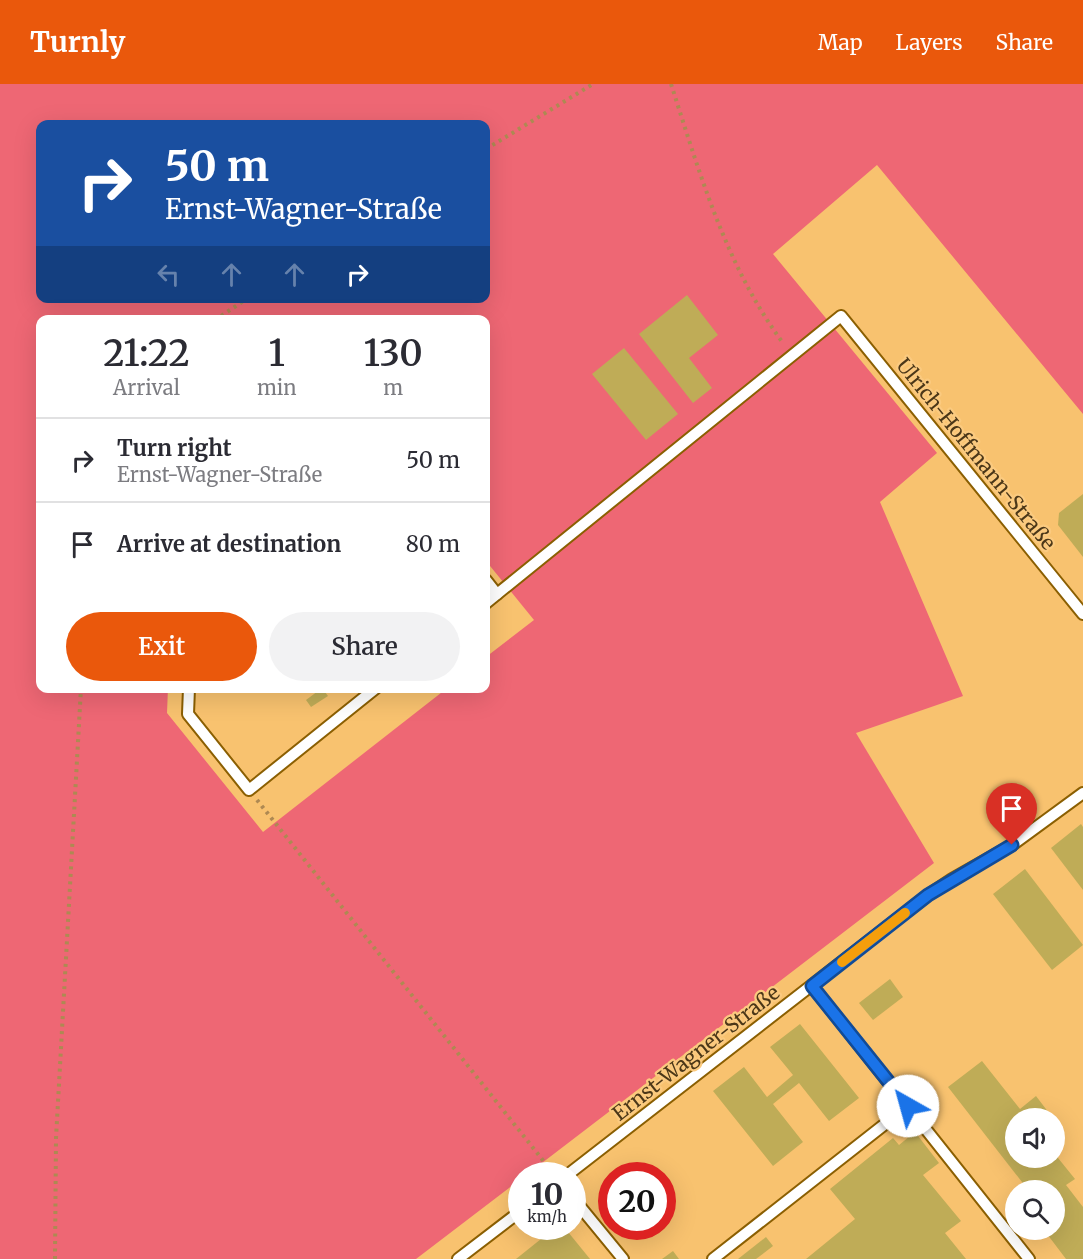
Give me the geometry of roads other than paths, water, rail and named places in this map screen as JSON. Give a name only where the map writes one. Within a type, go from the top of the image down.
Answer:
[{"type":"lane","name":"Ulrich-Hoffmann-Straße","points":[[497,594],[841,316],[1083,614]]},
{"type":"lane","points":[[490,585],[497,594],[490,600]]},
{"type":"lane","points":[[189,693],[188,714],[249,790],[370,693]]},
{"type":"lane","name":"Ernst-Wagner-Straße","points":[[584,1162],[928,895],[1012,845],[1083,793]]},
{"type":"lane","points":[[812,986],[1029,1259]]},
{"type":"lane","points":[[712,1259],[908,1106]]},
{"type":"lane","points":[[586,1214],[623,1259]]},
{"type":"lane","points":[[458,1259],[508,1221]]}]
